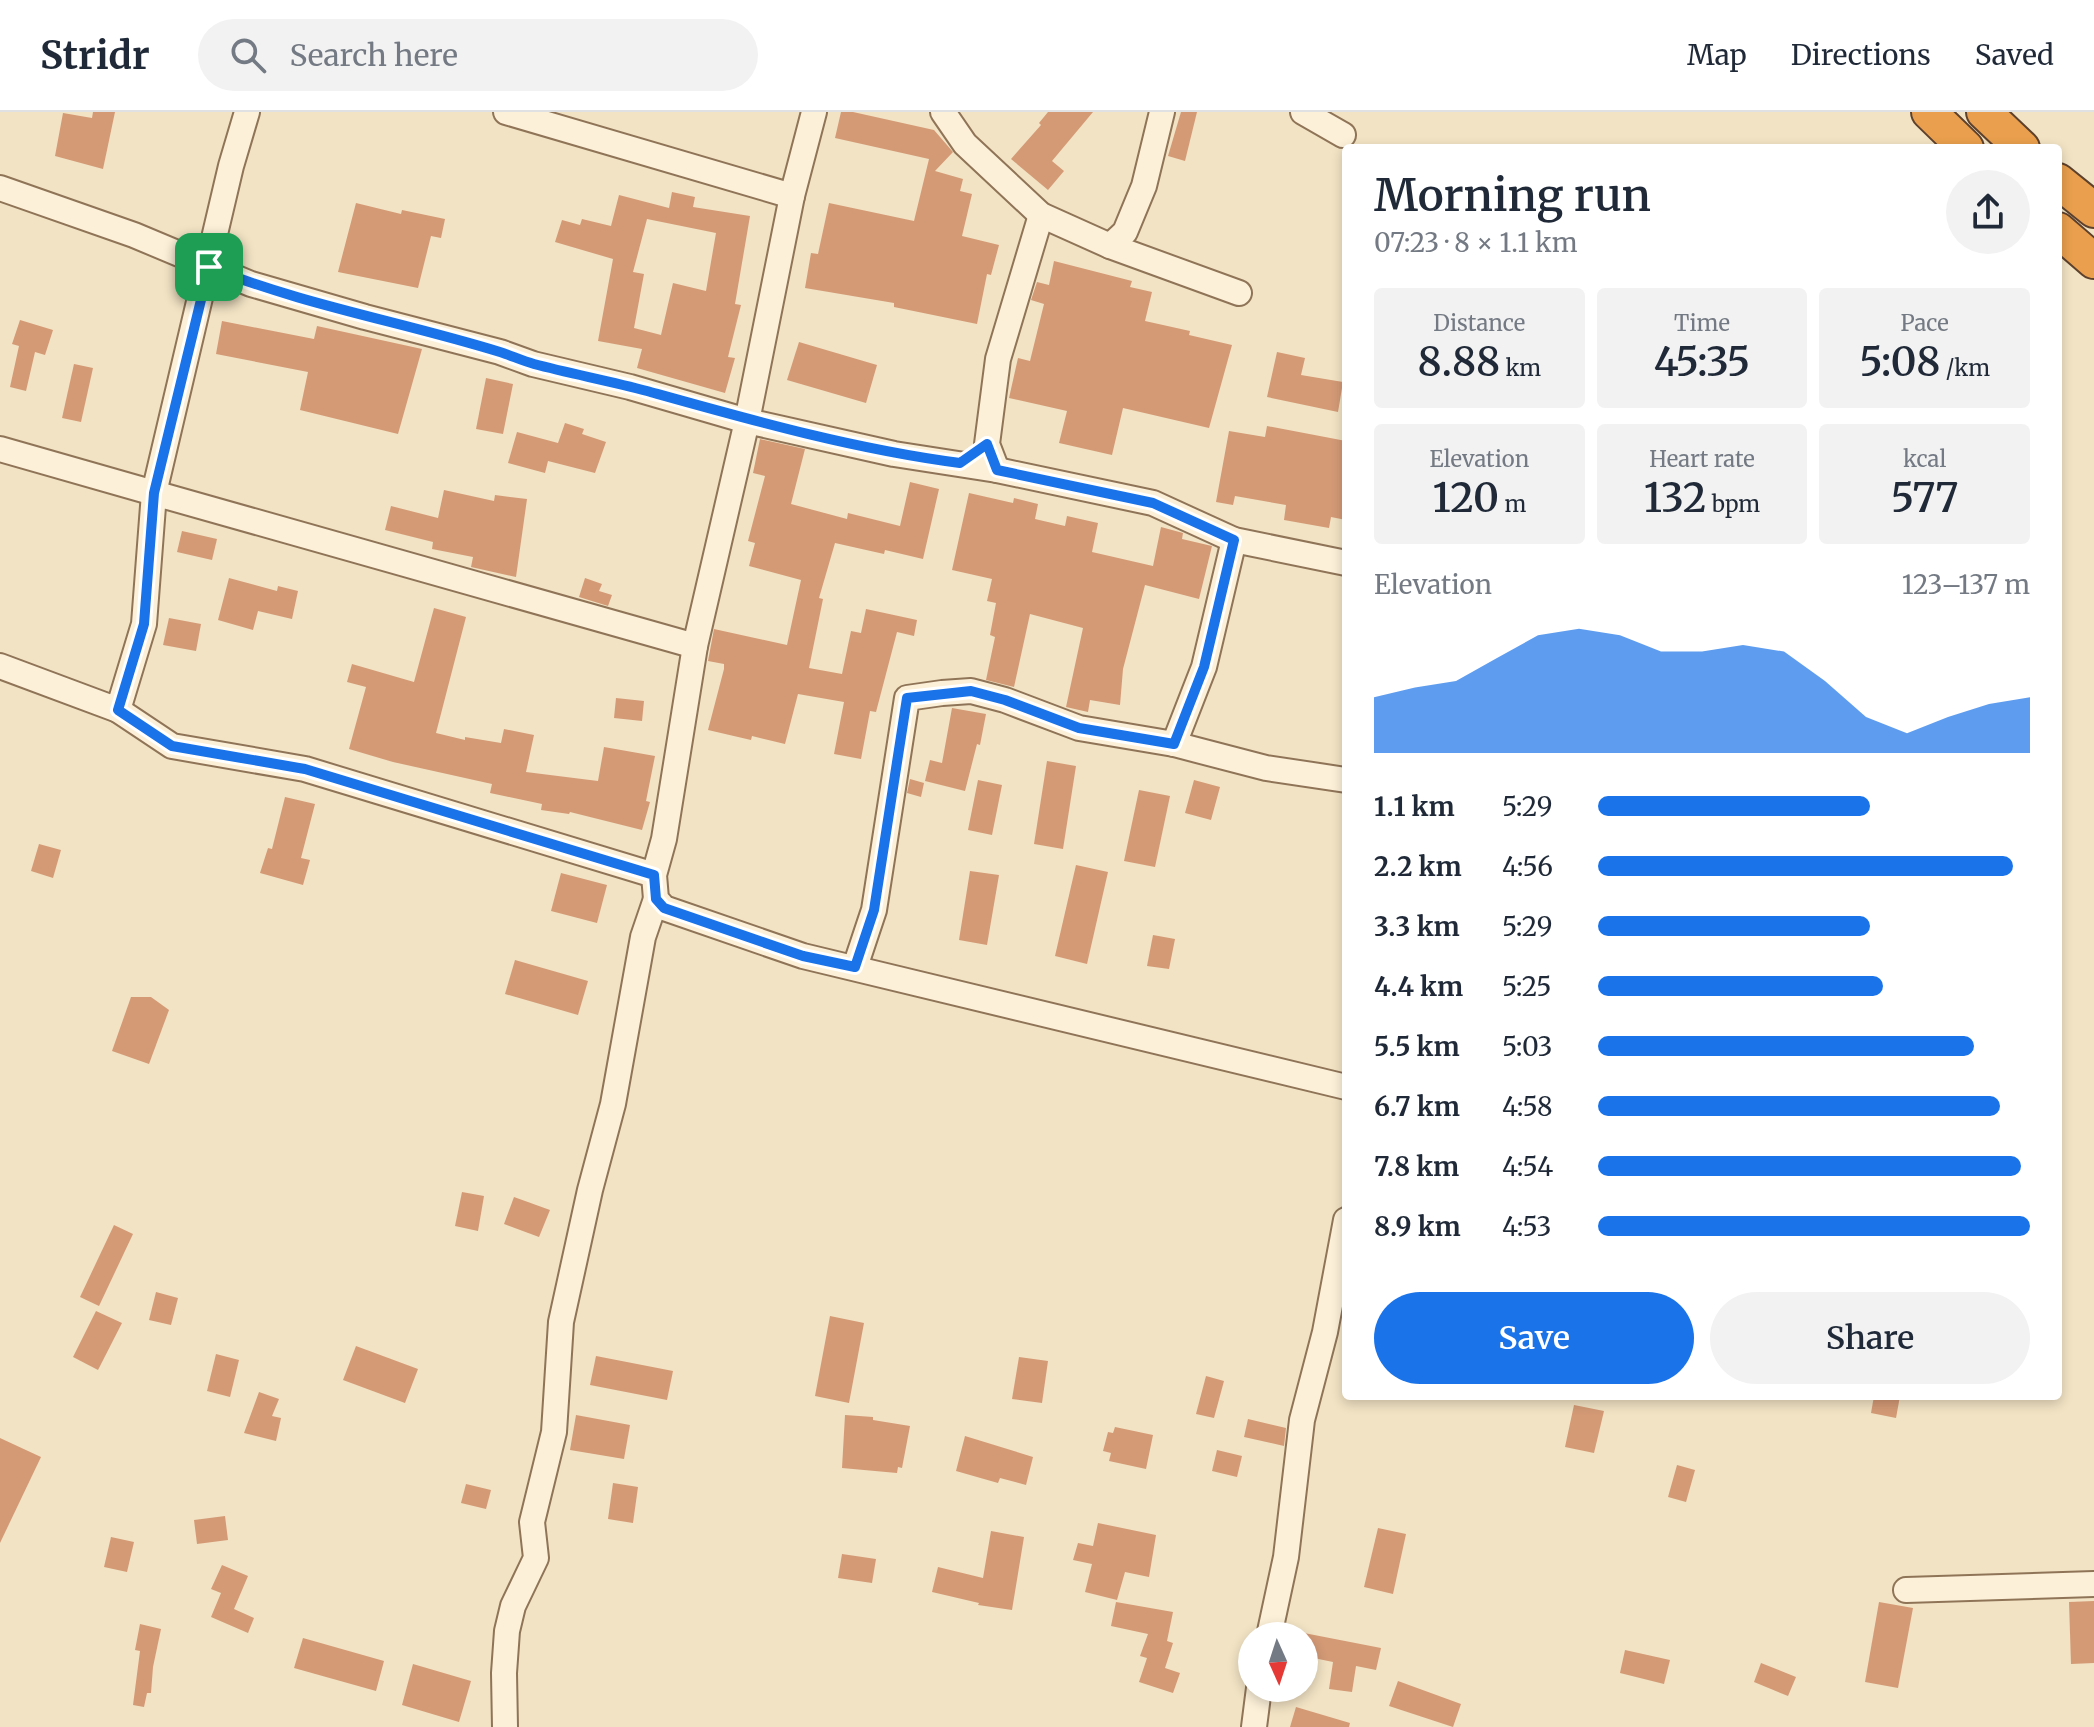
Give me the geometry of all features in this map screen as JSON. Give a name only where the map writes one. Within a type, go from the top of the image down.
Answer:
[{"type":"highway","points":[[1929,112],[1962,144]]},
{"type":"highway","points":[[1984,112],[2018,144]]},
{"type":"highway","points":[[2062,184],[2094,210]]},
{"type":"highway","points":[[2062,233],[2094,261]]},
{"type":"street","points":[[118,710],[144,624],[154,493],[231,166],[247,112]]},
{"type":"street","points":[[506,112],[792,196]]},
{"type":"street","points":[[505,1727],[507,1631],[513,1606],[536,1558],[532,1522],[554,1432],[561,1322],[590,1190],[613,1104],[664,839],[695,646],[747,421],[792,196],[814,112]]},
{"type":"street","points":[[943,112],[965,144],[1041,215],[1110,246],[1239,293]]},
{"type":"street","points":[[1110,246],[1125,232],[1144,186],[1162,112]]},
{"type":"street","points":[[1303,112],[1343,135]]},
{"type":"street","points":[[0,188],[134,235],[251,284],[500,352],[533,364],[630,387],[747,421],[894,454],[960,463],[1153,503],[1234,540],[1342,562]]},
{"type":"street","points":[[997,470],[987,444],[998,359],[1041,215]]},
{"type":"street","points":[[960,463],[987,444]]},
{"type":"street","points":[[0,449],[695,646]]},
{"type":"street","points":[[1174,744],[1204,667],[1234,540]]},
{"type":"street","points":[[0,666],[118,710],[172,746],[305,769],[655,887],[664,908],[803,956],[1342,1086]]},
{"type":"street","points":[[855,967],[874,910],[907,698],[971,691],[1005,700],[1079,728],[1174,744],[1266,768],[1342,779]]},
{"type":"street","points":[[1272,1622],[1286,1557],[1302,1420],[1325,1332],[1342,1241]]},
{"type":"street","points":[[1906,1590],[2094,1584]]},
{"type":"street","points":[[1254,1727],[1257,1702]]},
{"type":"building","points":[[93,112],[115,112],[103,169],[55,156],[63,113],[92,118]]},
{"type":"building","points":[[841,112],[934,130],[953,152],[935,171],[963,179],[960,191],[972,194],[962,236],[999,245],[991,275],[987,274],[977,324],[894,307],[894,303],[805,288],[811,253],[818,254],[829,203],[914,221],[929,159],[835,138]]},
{"type":"building","points":[[1048,112],[1093,112],[1052,161],[1064,171],[1048,190],[1011,159],[1041,125],[1039,123]]},
{"type":"building","points":[[1181,112],[1197,112],[1185,161],[1168,156]]},
{"type":"building","points":[[672,192],[695,197],[693,207],[750,216],[735,304],[741,305],[728,357],[735,358],[725,393],[637,368],[642,349],[598,341],[613,259],[555,242],[562,220],[580,225],[582,219],[611,226],[619,195],[669,208]],"holes":[[[647,219],[716,233],[706,291],[673,283],[661,335],[634,328],[644,274],[633,272]]]},
{"type":"building","points":[[356,203],[401,214],[402,210],[445,219],[441,238],[431,236],[418,288],[338,272]]},
{"type":"building","points":[[1054,261],[1132,281],[1130,287],[1152,292],[1145,321],[1232,345],[1209,428],[1123,408],[1112,455],[1059,443],[1067,411],[1009,398],[1018,358],[1030,361],[1044,304],[1031,300],[1037,282],[1049,285]]},
{"type":"building","points":[[20,320],[53,330],[45,355],[35,352],[26,391],[10,387],[19,346],[12,344]]},
{"type":"building","points":[[222,321],[314,339],[317,326],[422,349],[398,434],[300,410],[308,372],[216,354]]},
{"type":"building","points":[[799,342],[877,365],[866,403],[787,380]]},
{"type":"building","points":[[1277,352],[1305,358],[1301,375],[1342,382],[1338,412],[1267,397]]},
{"type":"building","points":[[74,364],[93,368],[81,422],[62,418]]},
{"type":"building","points":[[486,378],[513,384],[503,434],[476,429]]},
{"type":"building","points":[[565,423],[584,429],[582,434],[606,442],[595,473],[548,461],[545,473],[508,463],[517,432],[558,443]]},
{"type":"building","points":[[1267,426],[1342,440],[1342,519],[1331,517],[1329,528],[1284,520],[1286,505],[1235,496],[1233,505],[1216,502],[1229,431],[1265,437]]},
{"type":"building","points":[[760,439],[805,449],[791,504],[847,519],[848,513],[900,526],[910,482],[939,489],[923,559],[835,543],[819,598],[823,599],[809,668],[842,674],[851,631],[861,633],[866,609],[917,620],[914,636],[897,632],[876,712],[870,711],[861,759],[834,754],[844,702],[798,694],[785,744],[708,730],[724,669],[724,664],[708,661],[714,629],[787,645],[801,580],[749,566],[755,543],[748,541],[765,476],[753,473]]},
{"type":"building","points":[[444,490],[494,501],[495,495],[527,499],[516,577],[471,567],[473,557],[432,549],[433,542],[385,530],[391,506],[438,518]]},
{"type":"building","points":[[969,493],[1013,503],[1014,498],[1038,504],[1035,519],[1065,526],[1067,516],[1098,523],[1092,552],[1153,566],[1161,527],[1183,533],[1182,539],[1212,546],[1199,599],[1145,585],[1123,669],[1120,705],[1090,700],[1088,712],[1066,707],[1083,628],[1030,614],[1014,687],[986,680],[995,637],[990,635],[996,603],[987,601],[992,579],[952,570]]},
{"type":"building","points":[[182,531],[217,539],[212,560],[177,552]]},
{"type":"building","points":[[229,578],[277,591],[278,586],[298,591],[292,619],[258,611],[253,630],[218,620]]},
{"type":"building","points":[[585,578],[602,584],[599,591],[612,595],[608,606],[579,597]]},
{"type":"building","points":[[434,608],[466,617],[436,733],[465,740],[465,737],[501,743],[504,729],[534,735],[526,772],[598,781],[604,747],[655,756],[646,801],[650,802],[642,830],[570,812],[541,810],[542,804],[490,793],[492,784],[349,749],[366,687],[347,682],[352,664],[414,682]]},
{"type":"building","points":[[169,618],[201,624],[196,651],[163,645]]},
{"type":"building","points":[[616,698],[644,701],[642,721],[614,718]]},
{"type":"building","points":[[952,708],[986,714],[965,791],[925,781],[930,760],[942,763]]},
{"type":"building","points":[[1047,761],[1076,766],[1063,849],[1034,844]]},
{"type":"building","points":[[910,779],[924,783],[921,797],[907,793]]},
{"type":"building","points":[[978,780],[1002,785],[992,835],[968,830]]},
{"type":"building","points":[[1194,780],[1220,787],[1211,820],[1185,813]]},
{"type":"building","points":[[1139,790],[1170,796],[1155,867],[1124,861]]},
{"type":"building","points":[[285,797],[315,804],[301,858],[310,860],[303,885],[260,873],[268,848],[272,849]]},
{"type":"building","points":[[39,844],[61,850],[53,878],[31,871]]},
{"type":"building","points":[[1076,865],[1108,872],[1087,964],[1055,956]]},
{"type":"building","points":[[970,871],[999,875],[987,945],[959,940]]},
{"type":"building","points":[[561,873],[607,885],[597,923],[551,911]]},
{"type":"building","points":[[1153,935],[1175,939],[1169,969],[1147,966]]},
{"type":"building","points":[[515,960],[588,981],[578,1015],[505,994]]},
{"type":"building","points":[[131,997],[151,997],[169,1010],[149,1064],[112,1051]]},
{"type":"building","points":[[462,1192],[484,1196],[478,1231],[455,1226]]},
{"type":"building","points":[[514,1197],[550,1210],[539,1237],[504,1224]]},
{"type":"building","points":[[114,1225],[133,1234],[99,1306],[80,1297]]},
{"type":"building","points":[[156,1292],[178,1298],[171,1325],[149,1320]]},
{"type":"building","points":[[96,1311],[122,1323],[98,1370],[73,1357]]},
{"type":"building","points":[[830,1316],[864,1323],[849,1403],[815,1396]]},
{"type":"building","points":[[356,1346],[418,1369],[405,1403],[343,1380]]},
{"type":"building","points":[[216,1354],[239,1360],[230,1397],[207,1391]]},
{"type":"building","points":[[596,1356],[673,1371],[667,1400],[590,1385]]},
{"type":"building","points":[[1019,1357],[1048,1361],[1042,1403],[1012,1399]]},
{"type":"building","points":[[1206,1376],[1224,1381],[1214,1418],[1196,1414]]},
{"type":"building","points":[[259,1392],[279,1399],[272,1416],[281,1418],[276,1441],[244,1433]]},
{"type":"building","points":[[1873,1400],[1899,1400],[1896,1418],[1871,1413]]},
{"type":"building","points":[[1574,1405],[1604,1411],[1594,1453],[1565,1447]]},
{"type":"building","points":[[576,1415],[630,1425],[624,1459],[570,1450]]},
{"type":"building","points":[[845,1415],[873,1417],[873,1420],[910,1426],[902,1468],[898,1467],[897,1473],[842,1468]]},
{"type":"building","points":[[1248,1419],[1286,1428],[1284,1446],[1244,1437]]},
{"type":"building","points":[[1115,1427],[1153,1435],[1146,1469],[1109,1461],[1111,1453],[1103,1451],[1108,1432],[1113,1433]]},
{"type":"building","points":[[965,1436],[1033,1457],[1026,1485],[1000,1478],[998,1483],[956,1471]]},
{"type":"building","points":[[0,1438],[41,1457],[0,1543]]},
{"type":"building","points":[[1217,1450],[1242,1456],[1237,1477],[1212,1471]]},
{"type":"building","points":[[1677,1465],[1695,1470],[1686,1502],[1668,1497]]},
{"type":"building","points":[[613,1483],[638,1487],[633,1523],[608,1519]]},
{"type":"building","points":[[466,1484],[491,1490],[486,1509],[461,1503]]},
{"type":"building","points":[[225,1516],[228,1540],[197,1544],[194,1520]]},
{"type":"building","points":[[1098,1523],[1156,1535],[1149,1577],[1125,1572],[1117,1600],[1085,1592],[1092,1564],[1073,1560],[1078,1543],[1093,1546]]},
{"type":"building","points":[[1378,1528],[1406,1534],[1393,1594],[1364,1587]]},
{"type":"building","points":[[991,1531],[1024,1537],[1012,1610],[978,1605],[932,1592],[938,1567],[983,1578]]},
{"type":"building","points":[[111,1537],[134,1542],[127,1572],[104,1567]]},
{"type":"building","points":[[842,1554],[876,1559],[872,1583],[838,1578]]},
{"type":"building","points":[[222,1565],[248,1576],[234,1609],[254,1618],[248,1633],[211,1617],[221,1593],[211,1589]]},
{"type":"building","points":[[2094,1601],[2094,1663],[2071,1664],[2069,1602]]},
{"type":"building","points":[[1116,1602],[1173,1612],[1167,1641],[1173,1643],[1165,1668],[1180,1673],[1173,1693],[1139,1682],[1147,1658],[1140,1656],[1148,1634],[1111,1626]]},
{"type":"building","points":[[1879,1602],[1913,1608],[1898,1688],[1865,1682]]},
{"type":"building","points":[[140,1624],[161,1629],[151,1693],[147,1693],[144,1707],[133,1705],[140,1651],[135,1650]]},
{"type":"building","points":[[1318,1636],[1381,1648],[1376,1670],[1356,1666],[1352,1692],[1329,1689],[1333,1662],[1318,1659]]},
{"type":"building","points":[[303,1638],[384,1661],[376,1691],[294,1668]]},
{"type":"building","points":[[1625,1650],[1670,1660],[1664,1684],[1620,1673]]},
{"type":"building","points":[[1761,1663],[1796,1677],[1788,1696],[1754,1682]]},
{"type":"building","points":[[413,1664],[471,1681],[459,1722],[402,1705]]},
{"type":"building","points":[[1398,1681],[1461,1704],[1453,1727],[1389,1706]]},
{"type":"building","points":[[1296,1707],[1350,1723],[1349,1727],[1290,1727]]},
{"type":"route","points":[[209,267],[251,284],[365,317],[747,421],[894,454],[960,463],[987,444],[997,470],[1153,503],[1234,540],[1204,667],[1174,744],[1079,728],[1005,700],[971,691],[907,698],[874,910],[855,967],[803,956],[664,908],[656,899],[654,875],[305,769],[172,746],[118,710],[144,624],[154,493],[209,267]]}]
